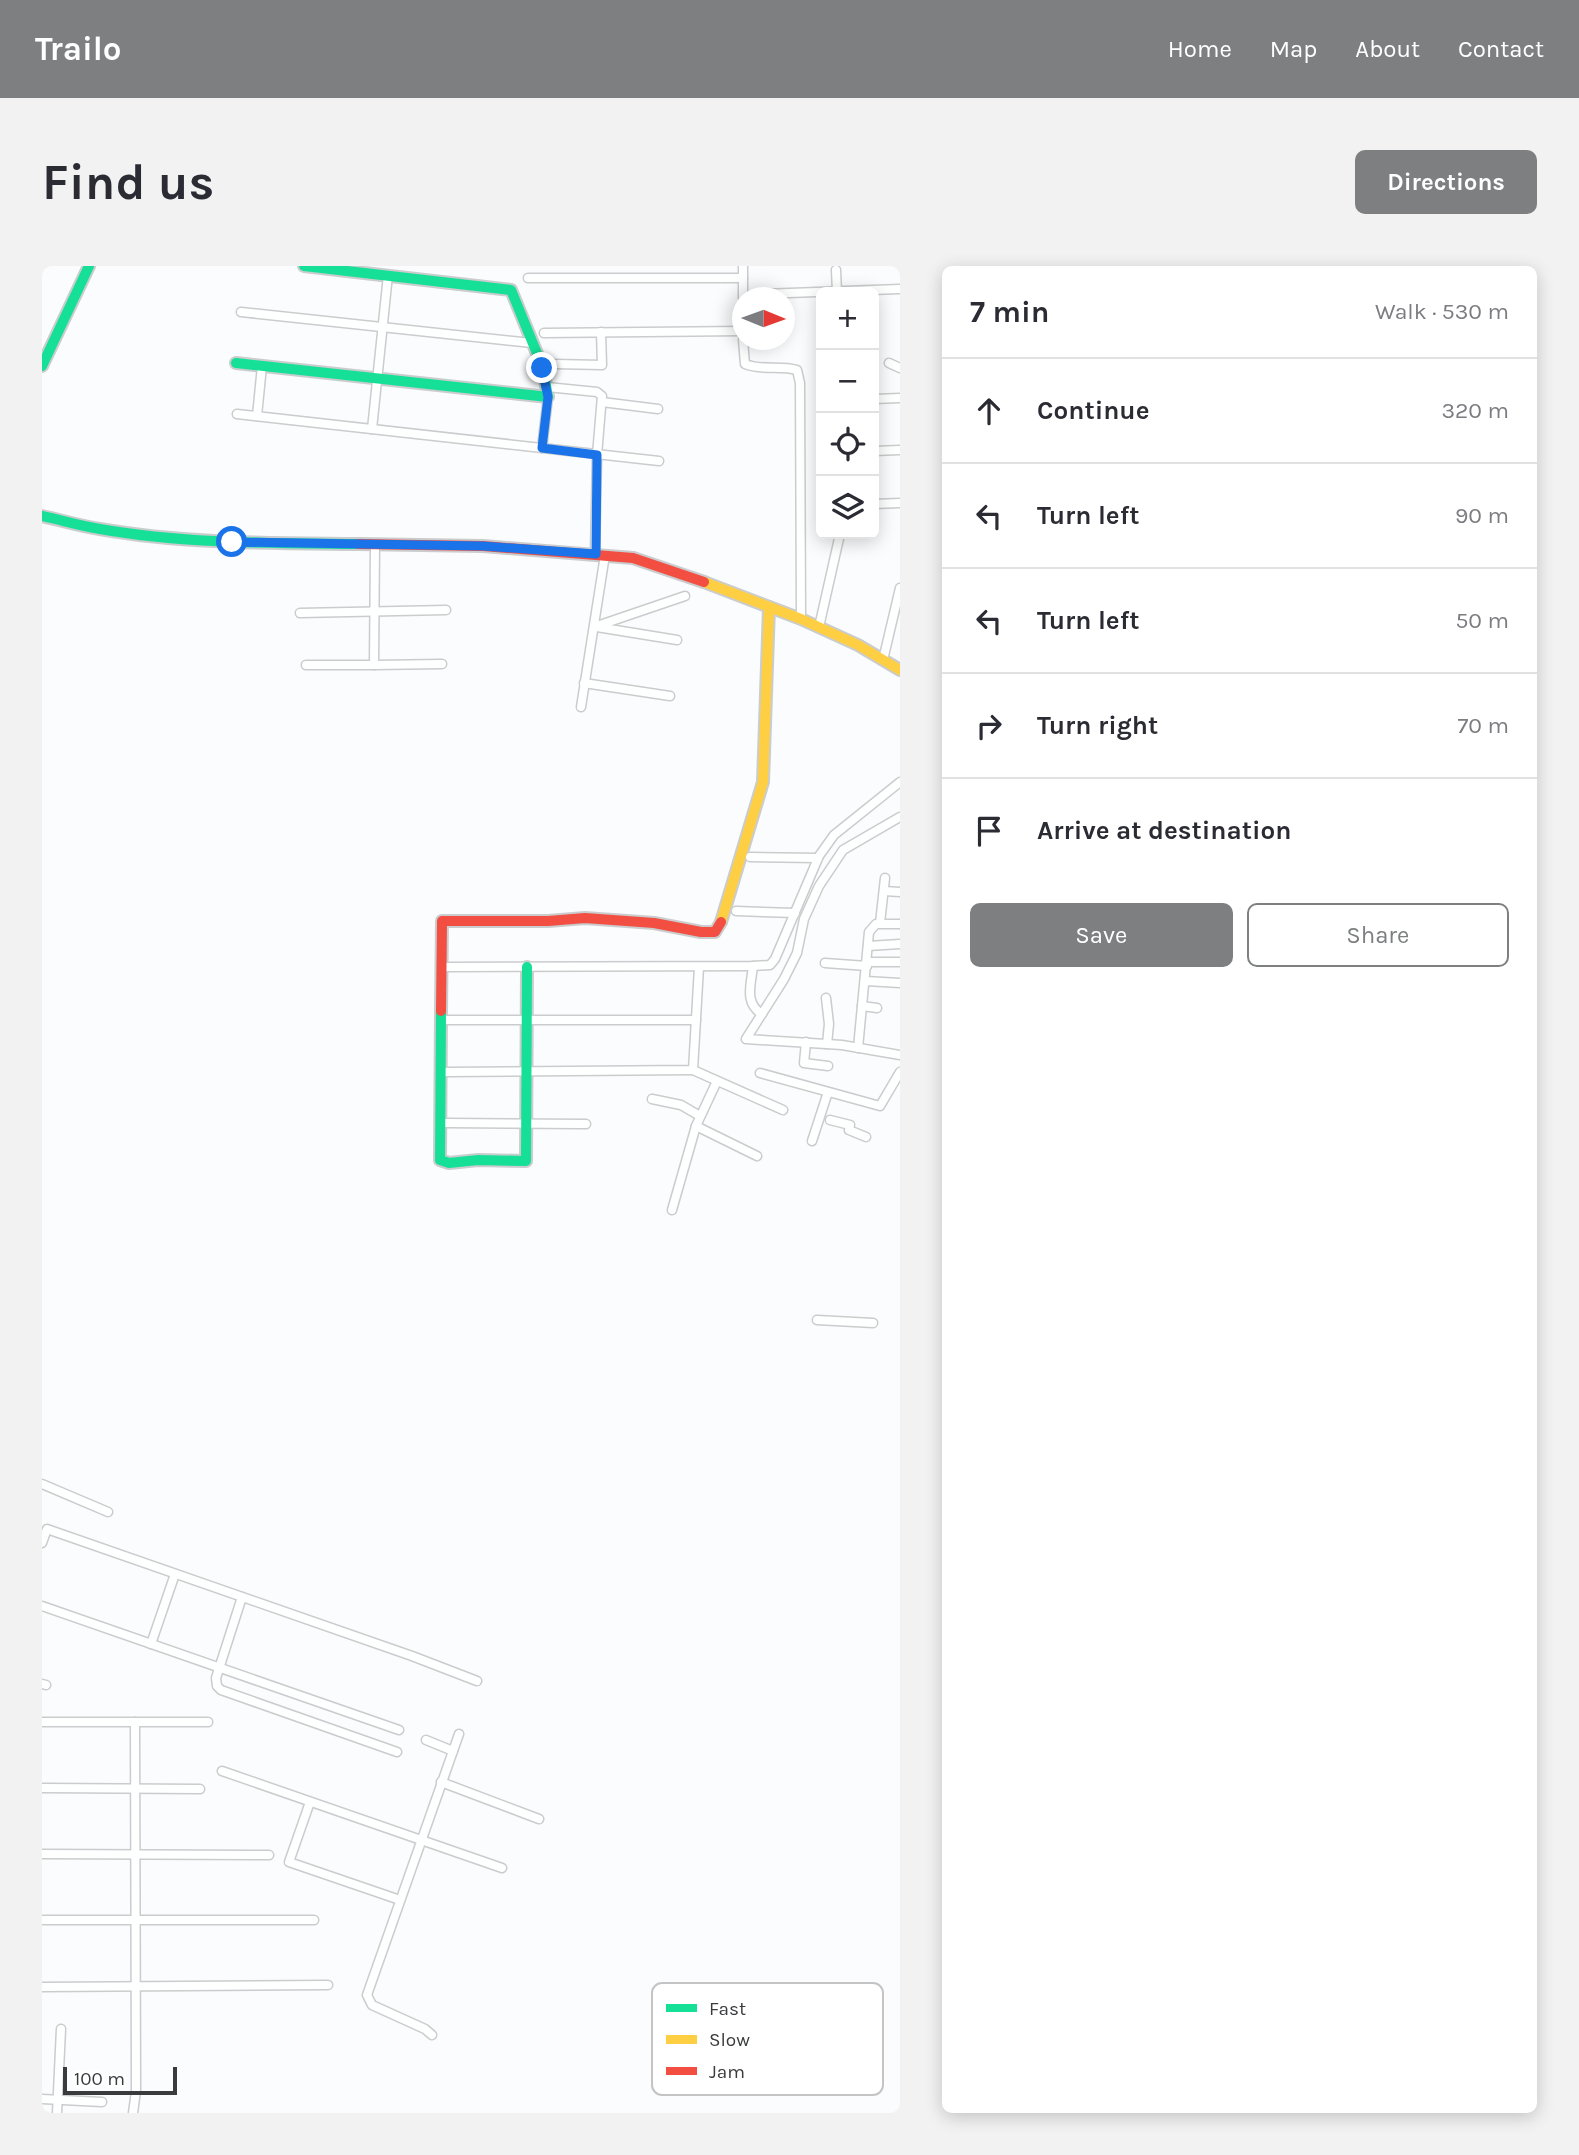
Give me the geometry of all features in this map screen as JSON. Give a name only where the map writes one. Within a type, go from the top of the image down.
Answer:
[{"type":"street","points":[[42,351],[81,266]]},
{"type":"street","points":[[42,366],[89,266]]},
{"type":"street","points":[[304,266],[511,290],[542,368],[547,392],[542,448]]},
{"type":"street","points":[[743,266],[743,287]]},
{"type":"street","points":[[836,270],[837,287]]},
{"type":"street","points":[[372,429],[388,275]]},
{"type":"street","points":[[528,278],[743,278]]},
{"type":"street","points":[[879,290],[900,289]]},
{"type":"street","points":[[795,293],[816,293]]},
{"type":"street","points":[[241,312],[532,343]]},
{"type":"street","points":[[544,333],[732,331]]},
{"type":"street","points":[[554,364],[602,370],[601,332]]},
{"type":"street","points":[[744,350],[745,364],[755,368],[784,366],[797,370],[800,383],[801,619]]},
{"type":"street","points":[[236,363],[547,392],[601,393],[597,455],[600,554],[594,626],[581,707]]},
{"type":"street","points":[[889,363],[900,369]]},
{"type":"street","points":[[257,416],[262,366]]},
{"type":"street","points":[[879,399],[900,398]]},
{"type":"street","points":[[602,402],[658,409]]},
{"type":"street","points":[[237,414],[659,461]]},
{"type":"street","points":[[879,451],[900,450]]},
{"type":"street","points":[[879,504],[900,503]]},
{"type":"street","points":[[42,516],[100,529],[172,538],[232,542],[483,546],[600,554],[654,563],[801,619],[858,645],[900,670]]},
{"type":"street","points":[[819,627],[838,539]]},
{"type":"street","points":[[374,665],[375,544]]},
{"type":"street","points":[[883,660],[900,588]]},
{"type":"street","points":[[594,626],[685,596]]},
{"type":"street","points":[[527,967],[526,1161],[478,1160],[449,1163],[440,1160],[442,921],[548,921],[585,918],[654,923],[701,932],[715,932],[720,926],[763,782],[769,607]]},
{"type":"street","points":[[300,613],[446,610]]},
{"type":"street","points":[[594,626],[677,640]]},
{"type":"street","points":[[306,665],[442,664]]},
{"type":"street","points":[[584,683],[670,696]]},
{"type":"street","points":[[447,967],[771,965],[818,858],[834,835],[900,782]]},
{"type":"street","points":[[900,817],[843,850],[819,886],[804,919],[797,953],[784,979],[746,1039],[827,1044],[900,1055]]},
{"type":"street","points":[[750,857],[818,858]]},
{"type":"street","points":[[880,923],[885,878]]},
{"type":"street","points":[[884,891],[900,892]]},
{"type":"street","points":[[736,911],[795,913]]},
{"type":"street","points":[[859,1048],[870,928],[876,923],[900,924]]},
{"type":"street","points":[[868,946],[900,944]]},
{"type":"street","points":[[883,982],[885,962]]},
{"type":"street","points":[[825,963],[900,962]]},
{"type":"street","points":[[753,966],[749,999],[754,1009],[762,1014]]},
{"type":"street","points":[[693,1070],[699,967]]},
{"type":"street","points":[[866,981],[900,983]]},
{"type":"street","points":[[826,998],[829,1024],[827,1044]]},
{"type":"street","points":[[862,1006],[877,1007]]},
{"type":"street","points":[[447,1020],[696,1020]]},
{"type":"street","points":[[806,1042],[804,1063],[828,1066]]},
{"type":"street","points":[[447,1072],[693,1070],[783,1110]]},
{"type":"street","points":[[760,1073],[880,1106],[898,1082],[900,1072]]},
{"type":"street","points":[[672,1210],[696,1125],[717,1081]]},
{"type":"street","points":[[812,1141],[828,1092]]},
{"type":"street","points":[[652,1099],[681,1105],[700,1116]]},
{"type":"street","points":[[830,1120],[850,1125],[849,1130],[866,1137]]},
{"type":"street","points":[[447,1123],[586,1124]]},
{"type":"street","points":[[696,1125],[757,1156]]},
{"type":"street","points":[[817,1320],[873,1323]]},
{"type":"street","points":[[42,1484],[108,1512]]},
{"type":"street","points":[[42,1544],[44,1529],[477,1681]]},
{"type":"street","points":[[151,1644],[175,1574]]},
{"type":"street","points":[[242,1597],[216,1682],[221,1690],[397,1752]]},
{"type":"street","points":[[42,1606],[399,1730]]},
{"type":"street","points":[[42,1722],[208,1722]]},
{"type":"street","points":[[133,2113],[136,2091],[135,1722]]},
{"type":"street","points":[[432,2035],[425,2029],[372,2005],[367,1995],[459,1734]]},
{"type":"street","points":[[426,1740],[453,1751]]},
{"type":"street","points":[[222,1771],[502,1868]]},
{"type":"street","points":[[442,1782],[539,1819]]},
{"type":"street","points":[[42,1788],[200,1789]]},
{"type":"street","points":[[310,1802],[289,1862],[400,1900]]},
{"type":"street","points":[[42,1854],[269,1855]]},
{"type":"street","points":[[42,1920],[314,1920]]},
{"type":"street","points":[[42,1987],[328,1985]]},
{"type":"street","points":[[57,2113],[61,2029]]},
{"type":"street","points":[[42,2099],[102,2102]]},
{"type":"traffic: fast","points":[[42,366],[89,266]]},
{"type":"traffic: fast","points":[[236,363],[548,397],[543,368],[511,290],[304,266]]},
{"type":"traffic: fast","points":[[42,516],[93,528],[164,538],[358,544]]},
{"type":"traffic: fast","points":[[441,1011],[440,1160],[449,1163],[478,1160],[526,1161],[527,967]]},
{"type":"traffic: slow","points":[[704,582],[801,619],[858,645],[900,670]]},
{"type":"traffic: slow","points":[[721,922],[763,782],[769,607]]},
{"type":"traffic: jam","points":[[358,544],[483,546],[633,558],[704,582]]},
{"type":"traffic: jam","points":[[441,1011],[442,921],[548,921],[585,918],[654,923],[701,932],[715,932],[721,922]]},
{"type":"route","points":[[232,542],[483,546],[596,554],[597,455],[542,448],[548,397],[542,368]]}]
